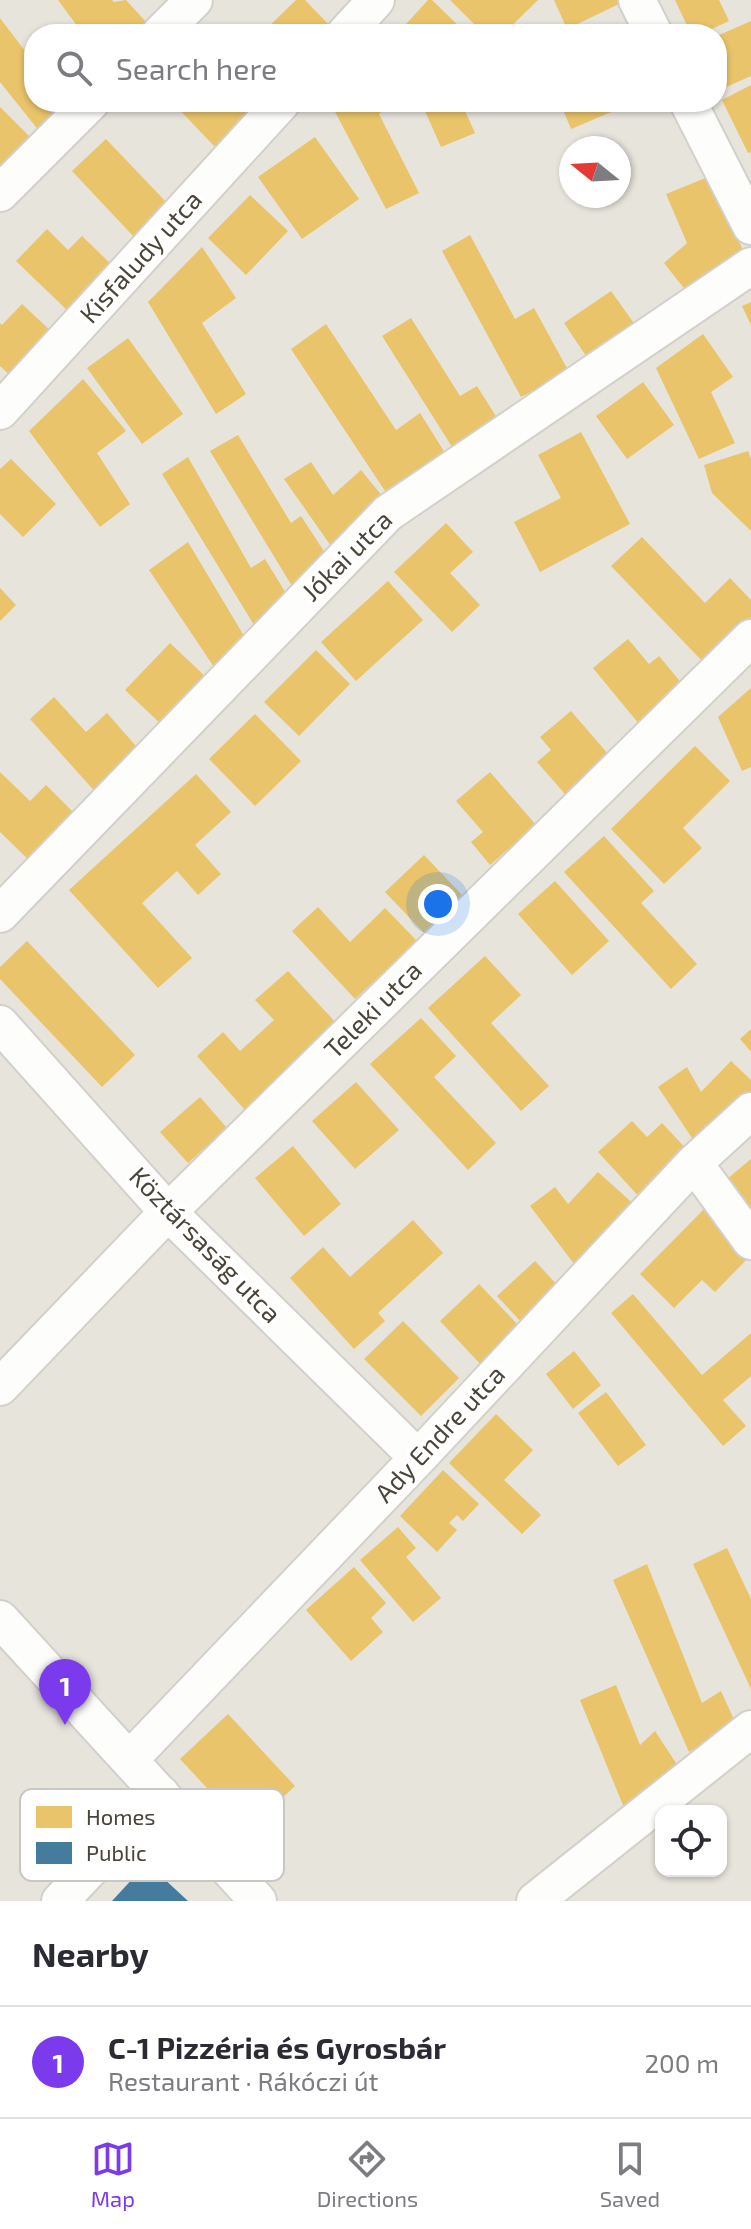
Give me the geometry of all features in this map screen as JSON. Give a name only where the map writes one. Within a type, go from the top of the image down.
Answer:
[{"type":"street","points":[[170,24],[194,0]]},
{"type":"street","points":[[354,24],[376,0]]},
{"type":"street","points":[[637,0],[649,24]]},
{"type":"street","points":[[0,193],[81,112]]},
{"type":"street","name":"Kisfaludy utca","points":[[0,411],[273,112]]},
{"type":"street","points":[[693,112],[751,226]]},
{"type":"street","name":"Jókai utca","points":[[0,914],[388,513],[751,266]]},
{"type":"street","name":"Teleki utca","points":[[0,1387],[168,1212],[751,638]]},
{"type":"street","name":"Köztársaság utca","points":[[0,1024],[168,1212],[418,1458]]},
{"type":"street","name":"Ady Endre utca","points":[[130,1759],[694,1163],[751,1111]]},
{"type":"street","points":[[694,1163],[751,1241]]},
{"type":"street","points":[[0,1619],[157,1789]]},
{"type":"street","points":[[535,1901],[751,1729]]},
{"type":"street","points":[[60,1901],[79,1881]]},
{"type":"street","points":[[240,1881],[258,1901]]},
{"type":"shaded area","points":[[0,0],[751,0],[751,1901],[0,1901]]},
{"type":"shaded area","points":[[0,1589],[144,1744],[113,1774],[0,1655]]},
{"type":"building: Homes","points":[[58,0],[126,0],[147,23],[146,24],[76,24]]},
{"type":"building: Homes","points":[[296,0],[305,0],[328,24],[271,24]]},
{"type":"building: Homes","points":[[428,0],[432,0],[457,24],[406,24]]},
{"type":"building: Homes","points":[[450,0],[538,0],[513,24],[474,24]]},
{"type":"building: Homes","points":[[554,0],[617,0],[619,4],[577,24],[565,24]]},
{"type":"building: Homes","points":[[675,0],[719,0],[729,21],[723,24],[686,24]]},
{"type":"building: Homes","points":[[0,18],[24,50],[24,112],[0,82]]},
{"type":"building: Homes","points":[[751,21],[751,76],[727,87],[727,32]]},
{"type":"building: Homes","points":[[751,85],[751,152],[748,153],[727,110],[727,97]]},
{"type":"building: Homes","points":[[0,107],[34,141],[0,175]]},
{"type":"building: Homes","points":[[24,112],[61,112],[40,132]]},
{"type":"building: Homes","points":[[182,112],[252,112],[215,147]]},
{"type":"building: Homes","points":[[335,112],[381,112],[379,114],[419,193],[386,209]]},
{"type":"building: Homes","points":[[425,112],[466,112],[475,133],[441,147]]},
{"type":"building: Homes","points":[[564,112],[611,112],[571,129]]},
{"type":"building: Homes","points":[[315,137],[359,199],[302,239],[258,177]]},
{"type":"building: Homes","points":[[106,139],[168,204],[134,237],[72,171]]},
{"type":"building: Homes","points":[[708,177],[744,252],[687,292],[664,263],[687,243],[666,194]]},
{"type":"building: Homes","points":[[250,195],[288,231],[246,275],[208,238]]},
{"type":"building: Homes","points":[[47,229],[68,250],[82,236],[114,267],[70,313],[16,261]]},
{"type":"building: Homes","points":[[470,235],[515,319],[534,308],[569,372],[521,397],[442,251]]},
{"type":"building: Homes","points":[[202,247],[236,298],[202,323],[246,394],[216,414],[148,302]]},
{"type":"building: Homes","points":[[611,291],[636,326],[588,359],[564,323]]},
{"type":"building: Homes","points":[[751,302],[751,325],[742,306]]},
{"type":"building: Homes","points":[[22,304],[53,333],[11,376],[0,366],[0,323],[2,325]]},
{"type":"building: Homes","points":[[411,318],[460,396],[477,386],[499,421],[454,450],[382,336]]},
{"type":"building: Homes","points":[[326,324],[396,430],[420,413],[447,456],[387,494],[291,349]]},
{"type":"building: Homes","points":[[703,334],[733,377],[711,392],[735,443],[699,459],[656,368]]},
{"type":"building: Homes","points":[[128,338],[183,414],[142,444],[87,368]]},
{"type":"building: Homes","points":[[83,379],[126,431],[97,453],[130,504],[100,527],[29,431]]},
{"type":"building: Homes","points":[[643,382],[674,425],[627,459],[596,416]]},
{"type":"building: Homes","points":[[581,432],[630,524],[540,572],[514,522],[561,498],[538,455]]},
{"type":"building: Homes","points":[[238,435],[291,523],[301,516],[325,553],[292,586],[210,451]]},
{"type":"building: Homes","points":[[748,451],[751,459],[751,531],[712,493],[704,465]]},
{"type":"building: Homes","points":[[188,457],[251,568],[265,559],[287,595],[257,630],[162,474]]},
{"type":"building: Homes","points":[[11,459],[56,504],[23,537],[0,514],[0,469]]},
{"type":"building: Homes","points":[[311,462],[333,495],[361,470],[383,497],[331,546],[284,479]]},
{"type":"building: Homes","points":[[446,523],[473,552],[450,573],[480,605],[452,632],[394,572]]},
{"type":"building: Homes","points":[[642,537],[705,603],[730,578],[751,600],[751,617],[704,663],[611,566]]},
{"type":"building: Homes","points":[[188,542],[247,641],[218,673],[149,570]]},
{"type":"building: Homes","points":[[388,581],[423,620],[356,681],[321,642]]},
{"type":"building: Homes","points":[[0,588],[16,605],[0,621]]},
{"type":"building: Homes","points":[[628,639],[649,664],[659,656],[684,686],[639,724],[593,668]]},
{"type":"building: Homes","points":[[170,643],[208,679],[163,726],[125,690]]},
{"type":"building: Homes","points":[[316,650],[350,684],[299,736],[264,702]]},
{"type":"building: Homes","points":[[751,688],[751,767],[742,771],[718,717]]},
{"type":"building: Homes","points":[[54,697],[86,732],[107,713],[143,754],[98,795],[30,719]]},
{"type":"building: Homes","points":[[571,711],[609,755],[565,794],[537,762],[551,750],[540,737]]},
{"type":"building: Homes","points":[[255,714],[301,761],[255,806],[209,759]]},
{"type":"building: Homes","points":[[695,746],[730,781],[683,828],[702,848],[664,884],[611,829]]},
{"type":"building: Homes","points":[[0,772],[30,801],[46,785],[78,817],[33,864],[0,832]]},
{"type":"building: Homes","points":[[490,772],[536,825],[490,865],[471,842],[483,832],[456,801]]},
{"type":"building: Homes","points":[[196,774],[231,812],[195,845],[221,874],[198,895],[177,871],[142,903],[192,958],[158,988],[69,890]]},
{"type":"building: Homes","points":[[604,836],[654,891],[641,903],[697,964],[671,989],[564,872]]},
{"type":"building: Homes","points":[[424,855],[464,897],[425,934],[385,892]]},
{"type":"building: Homes","points":[[555,881],[609,941],[572,975],[518,914]]},
{"type":"building: Homes","points":[[318,907],[350,942],[385,908],[417,941],[355,999],[292,931]]},
{"type":"building: Homes","points":[[27,941],[135,1055],[102,1087],[0,979],[0,967]]},
{"type":"building: Homes","points":[[485,956],[521,995],[491,1023],[549,1086],[521,1111],[428,1008]]},
{"type":"building: Homes","points":[[288,971],[338,1025],[245,1110],[197,1056],[223,1032],[240,1051],[274,1020],[255,1000]]},
{"type":"building: Homes","points":[[421,1018],[456,1056],[434,1077],[496,1143],[468,1170],[370,1064]]},
{"type":"building: Homes","points":[[751,1029],[751,1052],[740,1039]]},
{"type":"building: Homes","points":[[731,1061],[751,1080],[751,1099],[698,1147],[658,1087],[687,1067],[701,1092]]},
{"type":"building: Homes","points":[[356,1082],[399,1130],[355,1169],[312,1121]]},
{"type":"building: Homes","points":[[200,1097],[227,1128],[188,1163],[160,1132]]},
{"type":"building: Homes","points":[[632,1121],[647,1137],[662,1123],[692,1155],[643,1201],[598,1152]]},
{"type":"building: Homes","points":[[293,1146],[341,1204],[304,1236],[255,1178]]},
{"type":"building: Homes","points":[[751,1159],[751,1209],[727,1179]]},
{"type":"building: Homes","points":[[598,1172],[638,1208],[578,1269],[530,1206],[555,1187],[568,1204]]},
{"type":"building: Homes","points":[[707,1206],[751,1255],[715,1292],[702,1280],[674,1308],[640,1274]]},
{"type":"building: Homes","points":[[413,1220],[443,1253],[378,1313],[385,1321],[354,1349],[290,1278],[323,1247],[350,1277]]},
{"type":"building: Homes","points":[[535,1261],[560,1288],[523,1324],[497,1296]]},
{"type":"building: Homes","points":[[479,1284],[521,1328],[482,1366],[440,1321]]},
{"type":"building: Homes","points":[[633,1294],[702,1375],[751,1333],[751,1376],[723,1400],[746,1426],[723,1446],[611,1313]]},
{"type":"building: Homes","points":[[403,1321],[459,1378],[421,1416],[364,1359]]},
{"type":"building: Homes","points":[[574,1351],[601,1385],[573,1409],[546,1374]]},
{"type":"building: Homes","points":[[606,1392],[646,1445],[618,1466],[578,1413]]},
{"type":"building: Homes","points":[[496,1414],[533,1450],[504,1480],[541,1515],[522,1534],[449,1463]]},
{"type":"building: Homes","points":[[443,1470],[479,1504],[463,1521],[457,1515],[449,1523],[457,1530],[437,1552],[400,1516]]},
{"type":"building: Homes","points":[[398,1527],[416,1548],[406,1557],[441,1598],[413,1622],[360,1560]]},
{"type":"building: Homes","points":[[727,1548],[751,1599],[751,1689],[693,1564]]},
{"type":"building: Homes","points":[[647,1564],[702,1703],[721,1691],[736,1724],[689,1752],[613,1580]]},
{"type":"building: Homes","points":[[354,1567],[386,1603],[371,1618],[383,1632],[351,1661],[306,1610]]},
{"type":"building: Homes","points":[[616,1685],[640,1745],[655,1731],[678,1766],[625,1810],[580,1700]]},
{"type":"building: Homes","points":[[228,1714],[295,1786],[284,1796],[284,1789],[208,1789],[180,1759]]},
{"type":"building: Public","points":[[130,1881],[166,1881],[188,1901],[112,1901]]},
{"type":"place","name":"C-1 Pizzéria és Gyrosbár","points":[[65,1725]]}]
